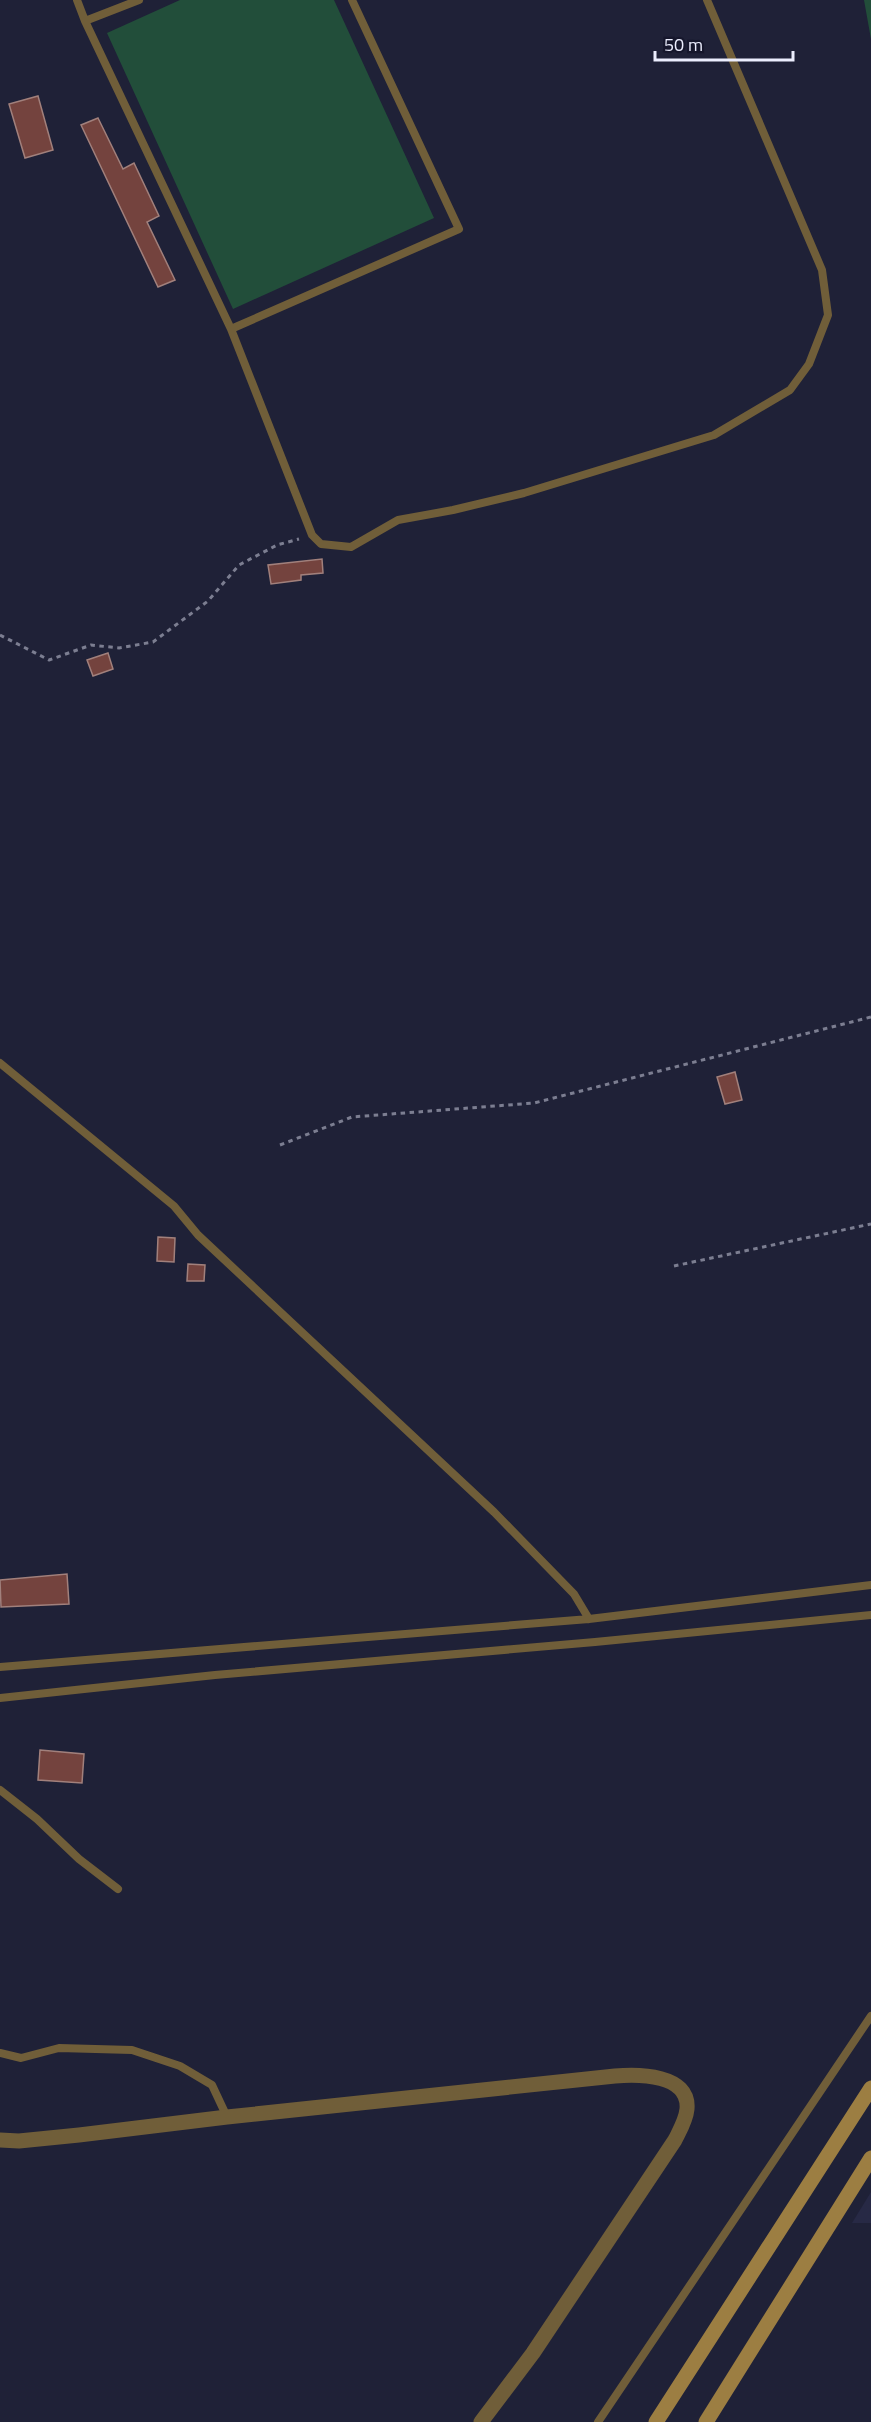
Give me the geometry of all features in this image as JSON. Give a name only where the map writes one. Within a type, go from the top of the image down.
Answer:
[{"type":"main road","points":[[656,2422],[871,2088]]},
{"type":"main road","points":[[706,2422],[871,2158]]},
{"type":"street","points":[[0,2140],[19,2141],[79,2135],[632,2074],[664,2080],[679,2088],[687,2099],[687,2108],[685,2119],[675,2140],[533,2353],[481,2422]]},
{"type":"lane","points":[[77,0],[231,329],[312,535],[321,544],[351,547],[399,520],[524,493],[714,435],[790,390],[809,364],[828,315],[822,270],[707,0]]},
{"type":"lane","points":[[85,21],[138,0]]},
{"type":"lane","points":[[231,329],[459,229],[352,0]]},
{"type":"lane","points":[[0,1064],[174,1206],[198,1236],[494,1512],[574,1594],[589,1619]]},
{"type":"lane","points":[[0,1667],[589,1619],[871,1585]]},
{"type":"lane","points":[[0,1698],[215,1675],[871,1615]]},
{"type":"lane","points":[[0,1790],[79,1859],[118,1889]]},
{"type":"lane","points":[[598,2422],[871,2016]]},
{"type":"lane","points":[[0,2053],[21,2058],[59,2048],[132,2050],[180,2066],[212,2085],[227,2117]]},
{"type":"path","points":[[0,635],[49,660],[91,645],[119,648],[153,642],[208,601],[239,565],[277,545],[312,535]]},
{"type":"path","points":[[280,1145],[352,1117],[534,1103],[871,1017]]},
{"type":"path","points":[[674,1266],[871,1224]]},
{"type":"shaded area","points":[[871,2192],[871,2223],[852,2223]]},
{"type":"green space","points":[[180,0],[334,0],[434,218],[233,309],[107,33]]},
{"type":"green space","points":[[864,0],[871,0],[871,39]]},
{"type":"building","points":[[38,96],[53,150],[25,158],[9,104]]},
{"type":"building","points":[[98,118],[123,169],[134,163],[159,216],[147,222],[175,280],[158,287],[81,125]]},
{"type":"building","points":[[322,559],[323,573],[301,575],[301,580],[271,584],[268,565]]},
{"type":"building","points":[[108,653],[113,669],[93,676],[87,660]]},
{"type":"building","points":[[735,1072],[742,1100],[725,1104],[717,1077]]},
{"type":"building","points":[[158,1237],[175,1238],[174,1262],[157,1261]]},
{"type":"building","points":[[188,1264],[205,1265],[204,1281],[187,1281]]},
{"type":"building","points":[[67,1574],[69,1604],[1,1607],[0,1580]]},
{"type":"building","points":[[40,1750],[84,1754],[82,1783],[38,1780]]}]
